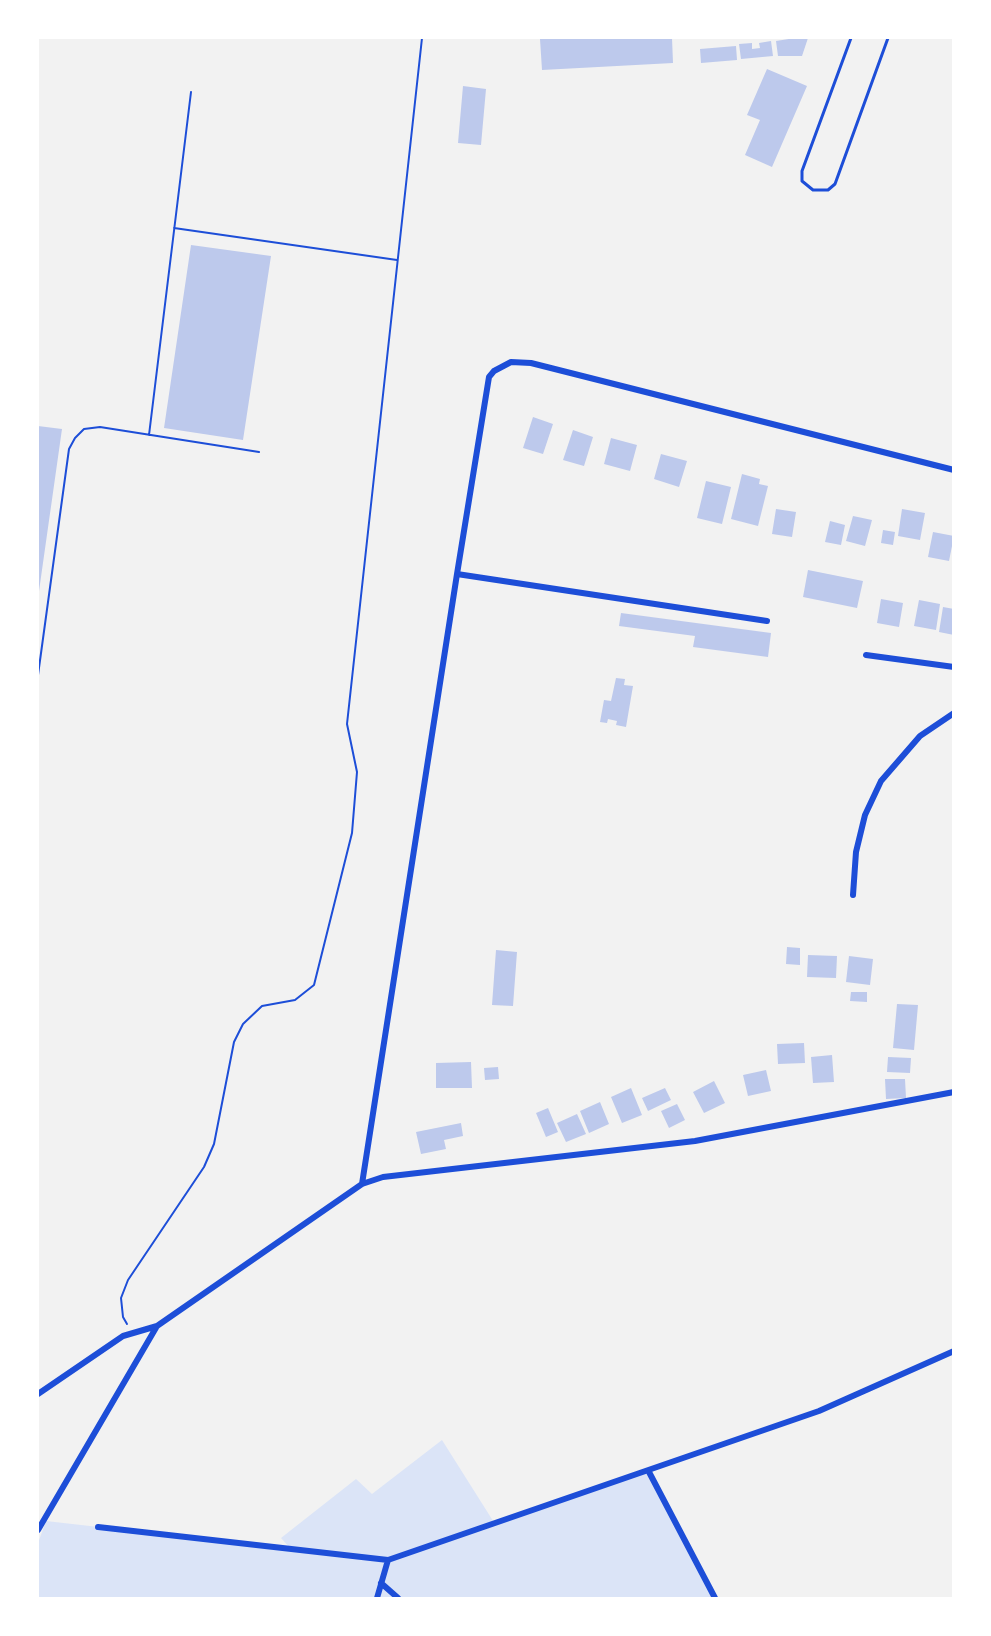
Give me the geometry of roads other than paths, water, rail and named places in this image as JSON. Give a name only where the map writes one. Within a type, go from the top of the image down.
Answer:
[{"type":"street","points":[[362,1184],[489,377],[502,365],[511,362],[531,363],[954,470]]},
{"type":"street","points":[[457,574],[767,621]]},
{"type":"street","points":[[866,655],[954,666]]},
{"type":"street","points":[[853,895],[856,852],[865,815],[881,781],[920,736],[954,713]]},
{"type":"street","points":[[38,1394],[132,1332],[157,1326],[362,1184],[383,1177],[695,1141],[954,1092]]},
{"type":"street","points":[[38,1530],[157,1326]]},
{"type":"street","points":[[98,1527],[388,1560],[649,1472],[819,1411],[954,1352]]},
{"type":"street","points":[[649,1472],[716,1599]]},
{"type":"street","points":[[377,1599],[388,1560]]},
{"type":"street","points":[[381,1583],[398,1599]]},
{"type":"lane","points":[[851,38],[802,171],[802,181],[813,190],[828,190],[835,184],[888,38]]}]
